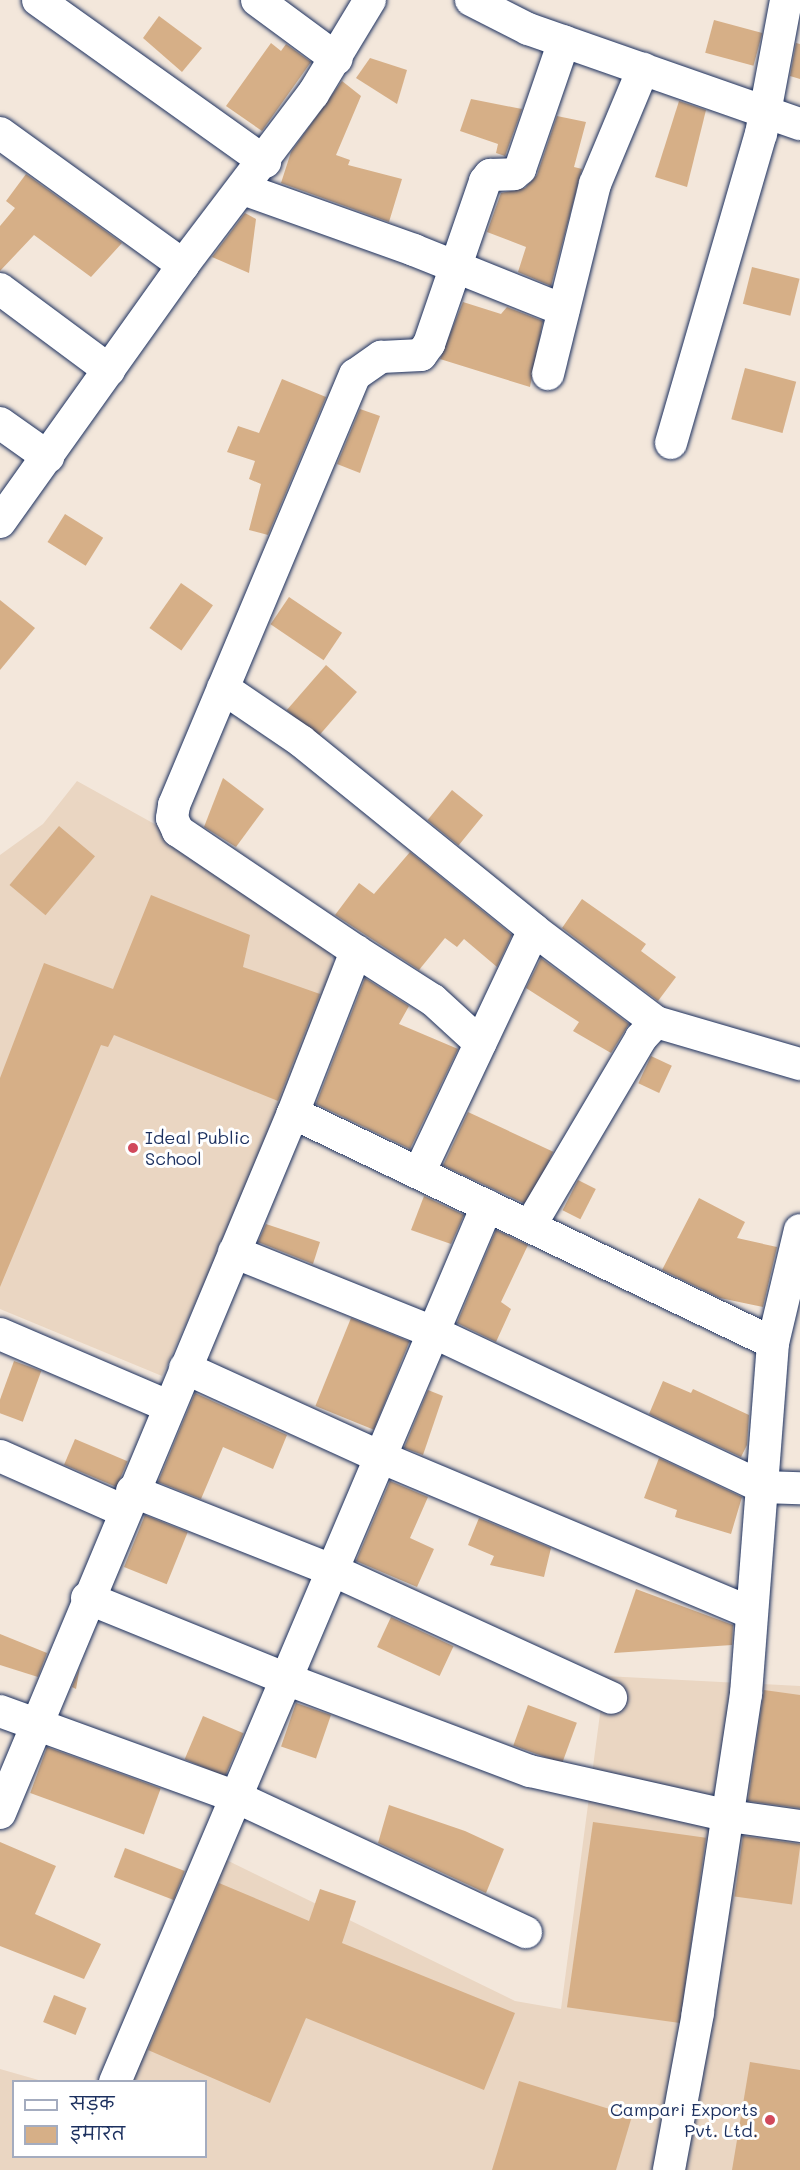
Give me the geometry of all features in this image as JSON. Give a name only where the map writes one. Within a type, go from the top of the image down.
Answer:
[{"type":"street","points":[[38,0],[265,162]]},
{"type":"street","points":[[257,0],[337,59]]},
{"type":"street","points":[[0,522],[183,265],[265,162],[337,59],[370,0]]},
{"type":"street","points":[[471,0],[528,29],[766,110],[800,124]]},
{"type":"street","points":[[671,443],[766,110],[786,0]]},
{"type":"street","points":[[480,1043],[433,1000],[178,831],[172,818],[174,805],[355,375],[381,357],[421,355],[429,344],[485,181],[490,175],[514,174],[520,169],[564,41]]},
{"type":"street","points":[[548,374],[595,184],[643,69]]},
{"type":"street","points":[[0,134],[183,265]]},
{"type":"street","points":[[243,189],[564,310]]},
{"type":"street","points":[[0,290],[109,370]]},
{"type":"street","points":[[0,423],[48,457]]},
{"type":"street","points":[[224,688],[301,741],[534,930],[656,1022],[800,1064]]},
{"type":"street","points":[[419,1173],[534,930]]},
{"type":"street","points":[[0,1813],[40,1724],[87,1598],[293,1113],[356,951]]},
{"type":"street","points":[[530,1226],[641,1038],[656,1022]]},
{"type":"street","points":[[293,1113],[773,1343]]},
{"type":"street","points":[[117,2080],[487,1206]]},
{"type":"street","points":[[669,2170],[729,1816],[752,1613],[773,1343],[800,1230]]},
{"type":"street","points":[[234,1252],[433,1332],[762,1487],[800,1488]]},
{"type":"street","points":[[0,1334],[168,1406]]},
{"type":"street","points":[[185,1368],[380,1457],[752,1613]]},
{"type":"street","points":[[0,1456],[332,1570],[611,1698]]},
{"type":"street","points":[[87,1598],[286,1679],[530,1772],[729,1816],[800,1826]]},
{"type":"street","points":[[0,1711],[236,1797],[526,1932]]},
{"type":"shaded area","name":"Ideal Public School","points":[[77,781],[169,832],[324,931],[339,986],[162,1376],[0,1309],[0,855],[43,824]]},
{"type":"shaded area","points":[[605,1676],[800,1686],[800,2170],[0,2170],[0,2069],[38,2080],[12,2080],[12,2158],[207,2158],[207,2080],[98,2080],[200,1847],[515,2001],[561,2009]]},
{"type":"building","points":[[159,16],[202,48],[182,72],[143,38]]},
{"type":"building","points":[[714,20],[762,33],[753,66],[705,53]]},
{"type":"building","points":[[271,43],[281,51],[286,44],[311,62],[262,131],[226,106]]},
{"type":"building","points":[[796,43],[800,44],[800,79],[790,76]]},
{"type":"building","points":[[370,58],[407,70],[397,104],[356,78]]},
{"type":"building","points":[[342,81],[361,96],[336,155],[350,160],[348,165],[402,179],[389,222],[281,183],[291,152]]},
{"type":"building","points":[[471,99],[522,109],[505,156],[496,153],[498,144],[460,131]]},
{"type":"building","points":[[679,101],[706,110],[687,187],[655,177]]},
{"type":"building","points":[[557,116],[586,122],[574,167],[582,169],[551,286],[518,272],[526,247],[487,232],[501,193],[525,188],[537,175]]},
{"type":"building","points":[[26,174],[122,243],[91,277],[34,235],[0,271],[0,226],[15,208],[6,201]]},
{"type":"building","points":[[245,213],[256,219],[249,273],[212,257]]},
{"type":"building","points":[[752,267],[800,279],[790,316],[743,304]]},
{"type":"building","points":[[463,302],[501,314],[507,307],[543,321],[530,387],[440,359]]},
{"type":"building","points":[[745,368],[796,382],[782,433],[731,419]]},
{"type":"building","points":[[282,379],[326,397],[268,535],[249,530],[261,484],[249,479],[255,461],[227,452],[238,426],[259,433]]},
{"type":"building","points":[[360,409],[380,416],[360,473],[337,464]]},
{"type":"building","points":[[65,514],[103,538],[86,566],[48,542]]},
{"type":"building","points":[[181,583],[213,605],[181,650],[149,628]]},
{"type":"building","points":[[289,597],[342,633],[324,660],[271,624]]},
{"type":"building","points":[[0,600],[35,628],[0,670]]},
{"type":"building","points":[[326,665],[357,692],[318,737],[287,710]]},
{"type":"building","points":[[223,778],[264,809],[236,847],[204,827]]},
{"type":"building","points":[[452,790],[483,815],[459,845],[427,820]]},
{"type":"building","points":[[59,826],[95,856],[46,915],[10,885]]},
{"type":"building","points":[[410,852],[512,935],[497,967],[464,939],[457,947],[445,938],[419,970],[335,915],[359,883],[374,894]]},
{"type":"building","name":"Ideal Public School","points":[[151,895],[250,935],[243,967],[320,994],[278,1101],[114,1035],[108,1047],[101,1045],[0,1287],[0,1078],[44,963],[113,989]]},
{"type":"building","points":[[582,899],[646,944],[641,951],[676,977],[658,1001],[562,928]]},
{"type":"building","points":[[541,958],[629,1024],[611,1053],[573,1031],[579,1022],[526,988]]},
{"type":"building","points":[[365,978],[409,1006],[399,1024],[458,1049],[410,1149],[316,1104]]},
{"type":"building","points":[[651,1056],[672,1066],[659,1093],[638,1083]]},
{"type":"building","points":[[468,1112],[553,1152],[528,1205],[443,1165]]},
{"type":"building","points":[[578,1180],[596,1189],[580,1219],[563,1210]]},
{"type":"building","points":[[424,1196],[464,1215],[451,1244],[411,1230]]},
{"type":"building","points":[[699,1198],[745,1222],[737,1238],[777,1247],[763,1307],[720,1298],[662,1270]]},
{"type":"building","points":[[266,1224],[320,1242],[313,1264],[258,1242]]},
{"type":"building","points":[[496,1230],[528,1245],[501,1302],[511,1309],[496,1342],[457,1323]]},
{"type":"building","points":[[351,1318],[409,1342],[374,1430],[315,1406]]},
{"type":"building","points":[[14,1361],[41,1371],[23,1422],[0,1413],[0,1399]]},
{"type":"building","points":[[663,1381],[691,1393],[693,1389],[749,1415],[747,1445],[741,1457],[649,1414]]},
{"type":"building","points":[[428,1390],[443,1396],[423,1455],[404,1448]]},
{"type":"building","points":[[195,1393],[287,1435],[273,1469],[223,1447],[201,1499],[158,1482]]},
{"type":"building","points":[[75,1439],[127,1461],[117,1487],[64,1465]]},
{"type":"building","points":[[659,1458],[742,1497],[731,1534],[675,1517],[677,1510],[644,1498]]},
{"type":"building","points":[[390,1481],[428,1497],[410,1538],[434,1549],[417,1587],[356,1561]]},
{"type":"building","points":[[145,1515],[188,1532],[167,1584],[124,1567]]},
{"type":"building","points":[[479,1518],[551,1548],[544,1577],[490,1565],[494,1556],[468,1545]]},
{"type":"building","points":[[636,1589],[733,1625],[732,1645],[614,1653]]},
{"type":"building","points":[[391,1617],[454,1646],[440,1676],[377,1647]]},
{"type":"building","points":[[0,1634],[47,1653],[38,1677],[0,1665]]},
{"type":"building","points":[[80,1667],[76,1689],[72,1687]]},
{"type":"building","points":[[764,1690],[800,1695],[800,1808],[748,1801]]},
{"type":"building","points":[[296,1703],[331,1715],[316,1759],[281,1746]]},
{"type":"building","points":[[528,1705],[577,1723],[562,1763],[513,1745]]},
{"type":"building","points":[[203,1716],[244,1733],[225,1776],[185,1759]]},
{"type":"building","points":[[47,1747],[161,1788],[144,1834],[30,1793]]},
{"type":"building","points":[[389,1805],[465,1831],[504,1849],[486,1893],[378,1843]]},
{"type":"building","points":[[593,1822],[706,1838],[680,2023],[567,2007]]},
{"type":"building","points":[[743,1836],[800,1844],[792,1904],[735,1896]]},
{"type":"building","points":[[0,1842],[56,1866],[35,1914],[101,1944],[84,1979],[0,1946]]},
{"type":"building","points":[[125,1848],[185,1871],[174,1900],[114,1877]]},
{"type":"building","points":[[219,1883],[309,1921],[320,1889],[356,1901],[342,1943],[515,2013],[484,2090],[306,2018],[270,2103],[148,2050]]},
{"type":"building","points":[[54,1995],[86,2008],[76,2035],[43,2022]]},
{"type":"building","name":"Campari Exports Pvt. Ltd.","points":[[750,2062],[800,2070],[800,2170],[732,2170]]},
{"type":"building","points":[[519,2081],[632,2116],[616,2170],[492,2170]]},
{"type":"place","name":"Ideal Public School","points":[[133,1148]]},
{"type":"place","name":"Campari Exports Pvt. Ltd.","points":[[770,2120]]}]
